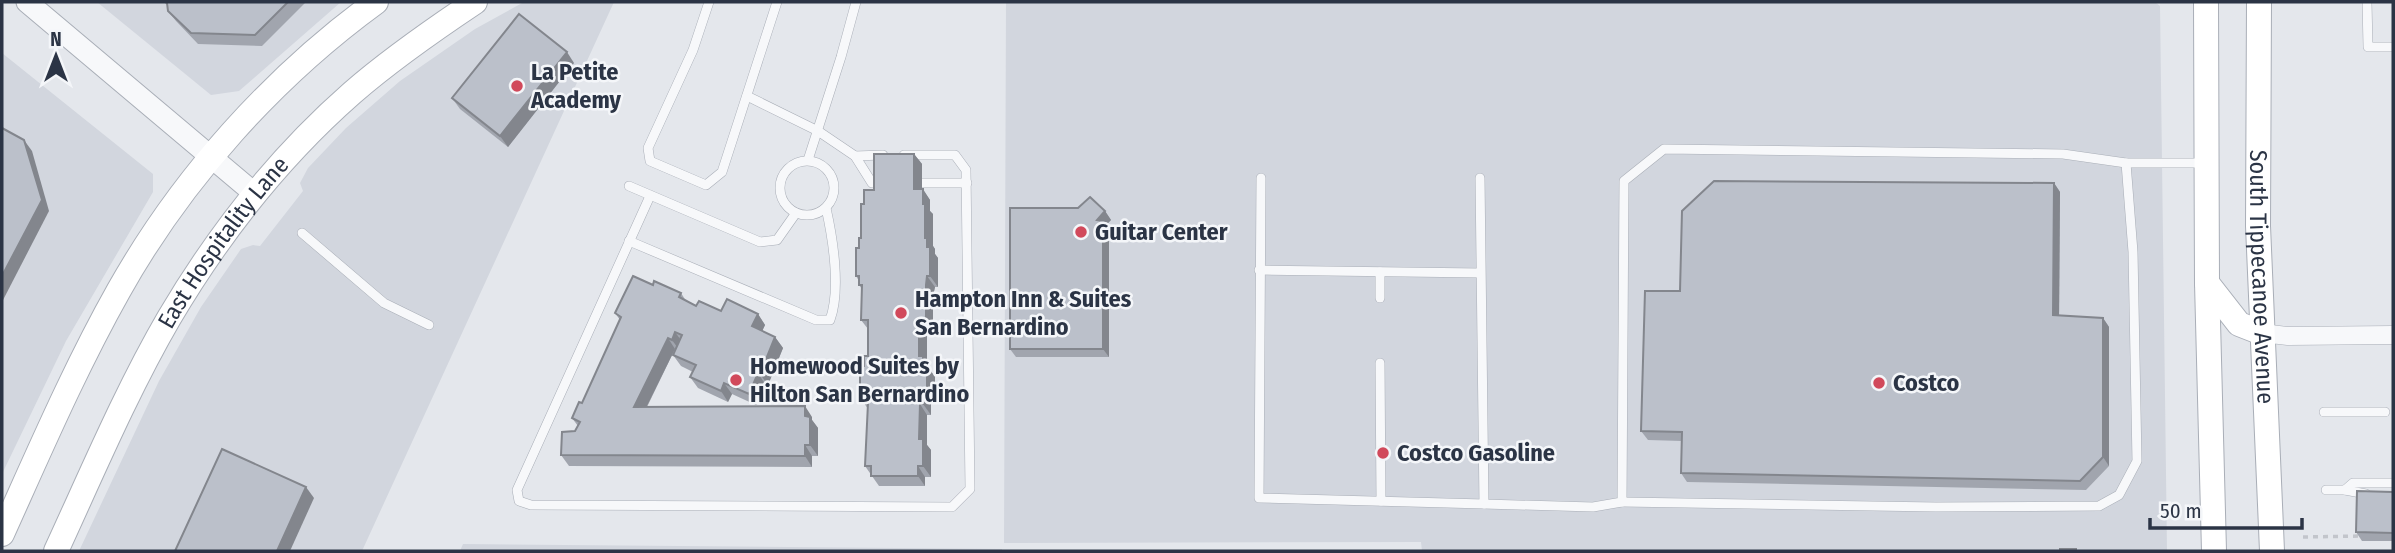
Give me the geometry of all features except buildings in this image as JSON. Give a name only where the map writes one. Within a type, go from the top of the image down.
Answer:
[{"type":"main road","points":[[2,534],[94,337],[115,297],[152,238],[211,158],[243,122],[313,52],[376,2]]},
{"type":"main road","name":"East Hospitality Lane","points":[[56,551],[168,319],[205,260],[255,194],[313,129],[352,93],[400,54],[475,2]]},
{"type":"main road","points":[[2206,2],[2207,283],[2214,551]]},
{"type":"main road","name":"South Tippecanoe Avenue","points":[[2259,2],[2258,226],[2272,551]]},
{"type":"main road","points":[[2207,283],[2239,324],[2262,333]]},
{"type":"street","points":[[27,2],[255,194]]},
{"type":"street","points":[[2262,333],[2288,336],[2393,335]]},
{"type":"lane","points":[[709,2],[694,50],[648,148],[650,161],[706,185],[722,172],[777,2]]},
{"type":"lane","points":[[808,160],[856,2]]},
{"type":"lane","points":[[2367,2],[2368,47],[2393,47]]},
{"type":"lane","points":[[747,96],[818,131],[855,156],[872,183],[967,183]]},
{"type":"lane","points":[[1622,502],[1624,181],[1664,149],[2063,154],[2126,163],[2206,163]]},
{"type":"lane","points":[[650,195],[517,490],[519,501],[531,505],[952,507],[970,489],[966,170],[955,155],[855,156]]},
{"type":"lane","points":[[808,160],[827,169],[833,178],[835,189],[826,208],[817,214],[806,216],[787,207],[781,198],[779,187],[788,168],[797,162],[808,160]]},
{"type":"lane","points":[[1261,178],[1259,498],[1593,508],[1622,502],[1936,507],[2099,506],[2119,495],[2137,461],[2133,252],[2126,163]]},
{"type":"lane","points":[[1480,178],[1484,504]]},
{"type":"lane","points":[[629,186],[760,242],[777,240],[796,213]]},
{"type":"lane","points":[[629,241],[816,320],[830,320],[835,306],[832,234],[826,208]]},
{"type":"lane","points":[[302,233],[384,303],[429,325]]},
{"type":"lane","points":[[1259,270],[1480,273]]},
{"type":"lane","points":[[1380,272],[1380,298]]},
{"type":"lane","points":[[1380,363],[1381,501]]},
{"type":"lane","points":[[2324,412],[2385,412]]},
{"type":"lane","points":[[2345,490],[2353,483],[2393,483]]},
{"type":"lane","points":[[2326,490],[2371,494]]},
{"type":"path","points":[[2303,537],[2362,536]]},
{"type":"shaded area","points":[[97,2],[341,2],[239,91],[211,95]]},
{"type":"shaded area","points":[[524,2],[614,2],[362,551],[79,551],[159,381],[201,307],[241,249],[260,246],[303,191],[300,183],[308,168],[346,128],[400,81],[475,29]]},
{"type":"shaded area","points":[[1006,2],[2155,2],[2160,6],[2167,551],[1422,551],[1421,542],[1004,543]]},
{"type":"shaded area","points":[[2,53],[153,174],[153,192],[66,341],[2,474]]},
{"type":"shaded area","points":[[463,544],[1002,549],[1002,551],[460,551]]},
{"type":"place","name":"La Petite Academy","points":[[517,86]]},
{"type":"place","name":"Guitar Center","points":[[1081,232]]},
{"type":"place","name":"Hampton Inn & Suites San Bernardino","points":[[901,313]]},
{"type":"place","name":"Homewood Suites by Hilton San Bernardino","points":[[736,380]]},
{"type":"place","name":"Costco","points":[[1879,383]]},
{"type":"place","name":"Costco Gasoline","points":[[1383,453]]}]
